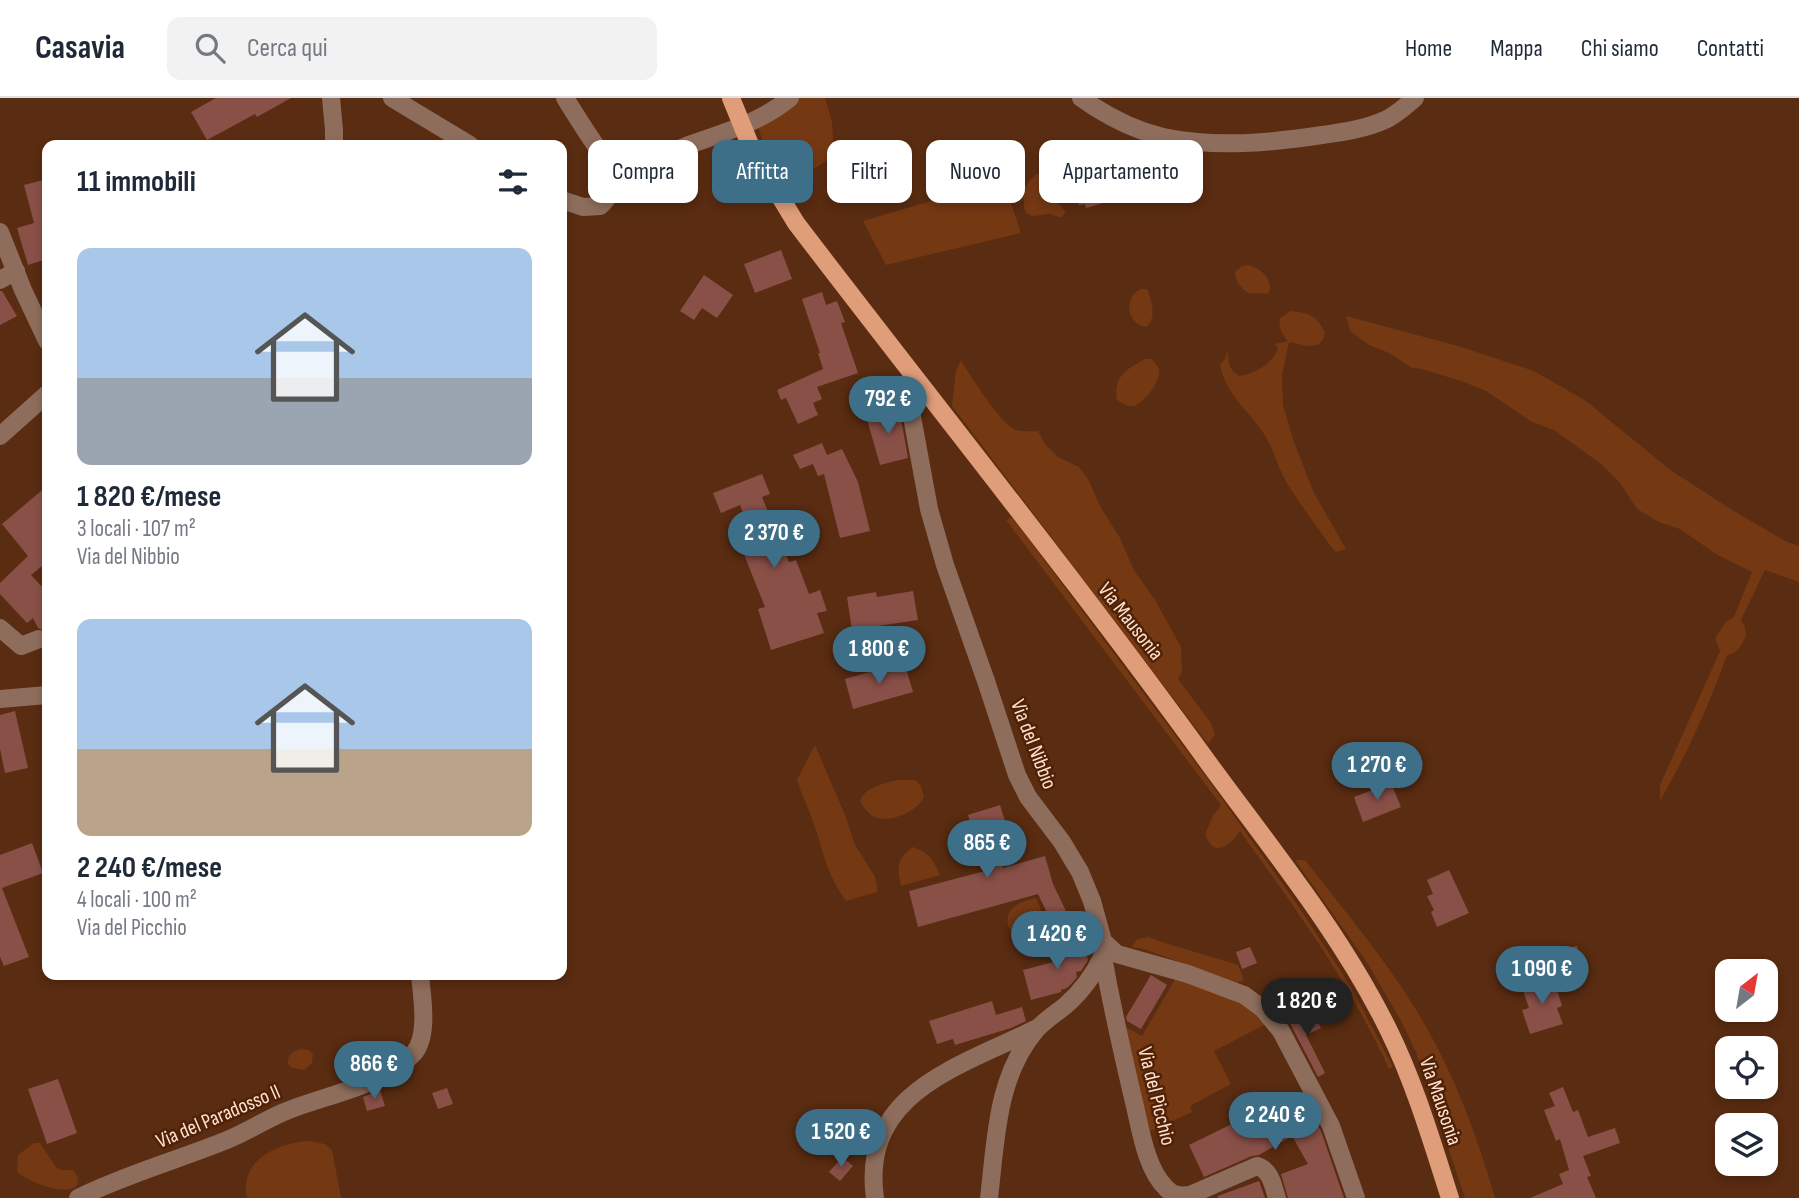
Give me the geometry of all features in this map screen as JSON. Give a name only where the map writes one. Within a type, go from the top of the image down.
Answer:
[{"type":"main road","name":"Via Mausonia","points":[[731,98],[765,174],[796,223],[1153,687],[1338,943],[1375,1003],[1402,1058],[1450,1198]]},
{"type":"street","points":[[331,98],[334,140]]},
{"type":"street","points":[[392,98],[462,140]]},
{"type":"street","points":[[565,98],[592,140]]},
{"type":"street","points":[[698,142],[742,127],[790,98]]},
{"type":"street","points":[[1081,98],[1125,124],[1149,133],[1186,141],[1238,143],[1299,139],[1362,128],[1387,119],[1415,98]]},
{"type":"street","points":[[567,202],[583,207],[600,206],[604,203]]},
{"type":"street","points":[[0,232],[8,276],[42,333]]},
{"type":"street","name":"Via del Nibbio","points":[[918,382],[910,390],[910,406],[929,509],[945,565],[1017,775],[1028,797],[1062,842],[1080,872],[1092,901],[1105,951]]},
{"type":"street","points":[[0,436],[42,398]]},
{"type":"street","points":[[0,628],[21,646],[39,639]]},
{"type":"street","points":[[0,699],[42,695]]},
{"type":"street","points":[[989,1198],[1002,1098],[1021,1054],[1040,1026],[1080,991],[1105,951],[1188,974],[1244,995],[1263,1009],[1281,1031],[1331,1126],[1356,1198]]},
{"type":"street","name":"Via del Picchio","points":[[1105,951],[1115,1022],[1147,1153],[1160,1182],[1174,1195],[1190,1195],[1257,1166],[1268,1172],[1277,1198]]},
{"type":"street","name":"Via del Paradosso II","points":[[78,1198],[102,1186],[230,1138],[284,1112],[361,1086],[382,1076],[415,1052],[420,1042],[423,1028],[421,980]]},
{"type":"street","points":[[874,1198],[872,1172],[877,1145],[889,1121],[906,1100],[925,1084],[956,1066],[1040,1026]]},
{"type":"shaded area","points":[[798,98],[825,98],[832,122],[833,140],[827,140],[827,160],[813,170],[813,140],[762,140],[758,126]]},
{"type":"shaded area","points":[[1038,174],[1039,203],[1058,203],[1065,211],[1061,217],[1050,214],[1033,216],[1025,210],[1025,188]]},
{"type":"shaded area","points":[[926,203],[1011,203],[1021,233],[886,265],[863,221]]},
{"type":"shaded area","points":[[1248,265],[1266,276],[1270,284],[1268,294],[1248,293],[1239,284],[1235,272]]},
{"type":"shaded area","points":[[1141,289],[1147,289],[1153,309],[1152,319],[1146,327],[1135,322],[1129,311],[1133,295]]},
{"type":"shaded area","points":[[1291,311],[1312,316],[1325,333],[1318,345],[1307,346],[1289,342],[1282,375],[1283,405],[1314,493],[1346,549],[1336,552],[1288,485],[1266,437],[1227,385],[1220,364],[1228,349],[1229,364],[1239,376],[1256,371],[1267,364],[1278,349],[1275,344],[1288,341],[1281,331],[1280,318]]},
{"type":"shaded area","points":[[1346,316],[1458,346],[1534,371],[1586,401],[1669,469],[1729,508],[1787,542],[1799,546],[1799,582],[1765,570],[1741,620],[1745,627],[1745,638],[1737,651],[1727,655],[1697,729],[1660,801],[1660,785],[1720,651],[1715,638],[1726,622],[1734,617],[1752,572],[1716,554],[1680,529],[1659,522],[1637,509],[1620,483],[1601,464],[1554,430],[1532,422],[1486,391],[1412,368],[1389,353],[1369,345],[1350,331]]},
{"type":"shaded area","points":[[1145,359],[1152,359],[1158,368],[1158,379],[1142,401],[1133,406],[1125,405],[1117,400],[1119,380],[1127,370]]},
{"type":"shaded area","points":[[961,361],[1002,419],[1019,431],[1038,431],[1046,445],[1058,457],[1079,467],[1088,479],[1134,570],[1155,600],[1181,647],[1182,671],[1178,679],[1211,723],[1215,735],[1208,744],[952,406],[956,370]]},
{"type":"shaded area","points":[[1012,517],[1207,778],[1297,904],[1351,987],[1393,1067],[1389,1069],[1339,976],[1240,831],[1232,841],[1222,847],[1217,848],[1209,842],[1205,834],[1221,805],[1006,520]]},
{"type":"shaded area","points":[[815,745],[855,845],[874,875],[877,892],[846,901],[831,874],[797,780]]},
{"type":"shaded area","points":[[899,780],[915,780],[921,786],[924,797],[920,803],[893,818],[877,818],[871,815],[860,801],[862,796],[876,786]]},
{"type":"shaded area","points":[[913,847],[930,857],[940,875],[901,886],[899,864]]},
{"type":"shaded area","points":[[1295,860],[1305,860],[1384,962],[1422,1020],[1459,1094],[1495,1198],[1465,1198],[1416,1052],[1401,1021],[1368,964]]},
{"type":"shaded area","points":[[1036,898],[1041,913],[1037,922],[1013,930],[1009,928],[1007,921],[1010,911],[1024,901]]},
{"type":"shaded area","points":[[1148,937],[1238,965],[1244,980],[1237,983],[1132,947],[1137,939]]},
{"type":"shaded area","points":[[1177,976],[1235,997],[1268,1023],[1214,1051],[1231,1084],[1190,1106],[1192,1112],[1149,1132],[1123,1026],[1142,1036]]},
{"type":"shaded area","points":[[300,1049],[309,1050],[313,1054],[312,1063],[304,1070],[292,1068],[288,1064],[291,1054]]},
{"type":"shaded area","points":[[309,1141],[325,1144],[332,1150],[341,1198],[247,1198],[249,1173],[263,1156],[285,1145]]},
{"type":"shaded area","points":[[34,1143],[40,1143],[56,1167],[73,1170],[78,1179],[77,1185],[72,1189],[57,1189],[29,1180],[17,1172],[18,1155]]},
{"type":"building","points":[[216,98],[291,98],[207,140],[191,112]]},
{"type":"building","points":[[42,180],[42,261],[28,265],[17,228],[34,223],[24,185]]},
{"type":"building","points":[[1078,203],[1103,203],[1086,208],[1085,204]]},
{"type":"building","points":[[781,250],[792,279],[755,293],[744,264]]},
{"type":"building","points":[[704,275],[733,295],[717,318],[702,308],[694,320],[680,311]]},
{"type":"building","points":[[0,291],[17,316],[0,325]]},
{"type":"building","points":[[822,292],[826,305],[837,301],[845,322],[841,323],[858,373],[817,387],[822,399],[813,403],[818,415],[798,424],[786,398],[781,400],[777,390],[823,369],[802,299]]},
{"type":"building","points":[[899,407],[908,458],[880,465],[866,416]]},
{"type":"building","points":[[822,443],[827,455],[842,449],[858,482],[870,531],[840,538],[824,474],[818,476],[813,464],[800,469],[793,455]]},
{"type":"building","points":[[762,474],[770,494],[762,497],[789,562],[796,560],[809,594],[820,590],[827,611],[817,613],[824,633],[771,650],[758,609],[765,607],[743,552],[756,547],[740,505],[721,513],[713,493]]},
{"type":"building","points":[[42,490],[42,566],[31,575],[42,587],[42,630],[33,618],[27,623],[0,594],[0,583],[28,556],[2,524]]},
{"type":"building","points":[[913,591],[918,620],[852,630],[847,597],[876,592],[877,597]]},
{"type":"building","points":[[904,662],[913,692],[853,709],[845,679]]},
{"type":"building","points":[[15,711],[28,768],[5,773],[0,749],[0,715]]},
{"type":"building","points":[[1391,783],[1401,807],[1363,822],[1354,797]]},
{"type":"building","points":[[1000,805],[1009,834],[995,839],[1003,868],[1045,856],[1053,884],[1066,911],[1050,919],[1038,894],[918,927],[909,891],[985,871],[968,815]]},
{"type":"building","points":[[32,843],[42,870],[42,873],[2,888],[29,957],[4,966],[0,957],[0,855]]},
{"type":"building","points":[[1449,870],[1469,913],[1437,927],[1431,912],[1434,910],[1427,896],[1433,894],[1427,880]]},
{"type":"building","points":[[1083,939],[1088,960],[1081,971],[1076,972],[1077,977],[1073,982],[1061,992],[1031,1000],[1023,970],[1061,960],[1058,945]]},
{"type":"building","points":[[1577,946],[1580,959],[1564,963],[1561,950]]},
{"type":"building","points":[[1250,947],[1257,963],[1242,969],[1236,952]]},
{"type":"building","points":[[1151,975],[1167,985],[1141,1029],[1127,1021],[1126,1017]]},
{"type":"building","points":[[1553,977],[1562,1006],[1557,1008],[1563,1024],[1530,1034],[1522,1010],[1529,1008],[1522,987]]},
{"type":"building","points":[[992,1001],[996,1015],[1022,1007],[1026,1021],[955,1045],[953,1039],[937,1044],[929,1021]]},
{"type":"building","points":[[1298,1012],[1302,1020],[1314,1014],[1321,1028],[1306,1035],[1325,1073],[1318,1077],[1286,1019]]},
{"type":"building","points":[[58,1079],[77,1133],[47,1144],[28,1089]]},
{"type":"building","points":[[1563,1087],[1573,1112],[1578,1110],[1588,1137],[1615,1128],[1620,1143],[1583,1156],[1591,1176],[1587,1177],[1596,1198],[1530,1198],[1563,1184],[1559,1174],[1569,1170],[1560,1139],[1556,1141],[1544,1110],[1555,1106],[1549,1093]]},
{"type":"building","points":[[447,1088],[453,1104],[438,1109],[432,1093]]},
{"type":"building","points":[[380,1090],[385,1106],[367,1111],[363,1097]]},
{"type":"building","points":[[1305,1102],[1321,1131],[1344,1198],[1288,1198],[1281,1174],[1308,1164],[1292,1136],[1259,1155],[1204,1177],[1189,1145],[1234,1123],[1239,1133],[1273,1113],[1276,1118]]},
{"type":"building","points":[[842,1157],[853,1166],[840,1181],[829,1172]]},
{"type":"building","points":[[1259,1181],[1265,1198],[1218,1198],[1218,1196]]}]
